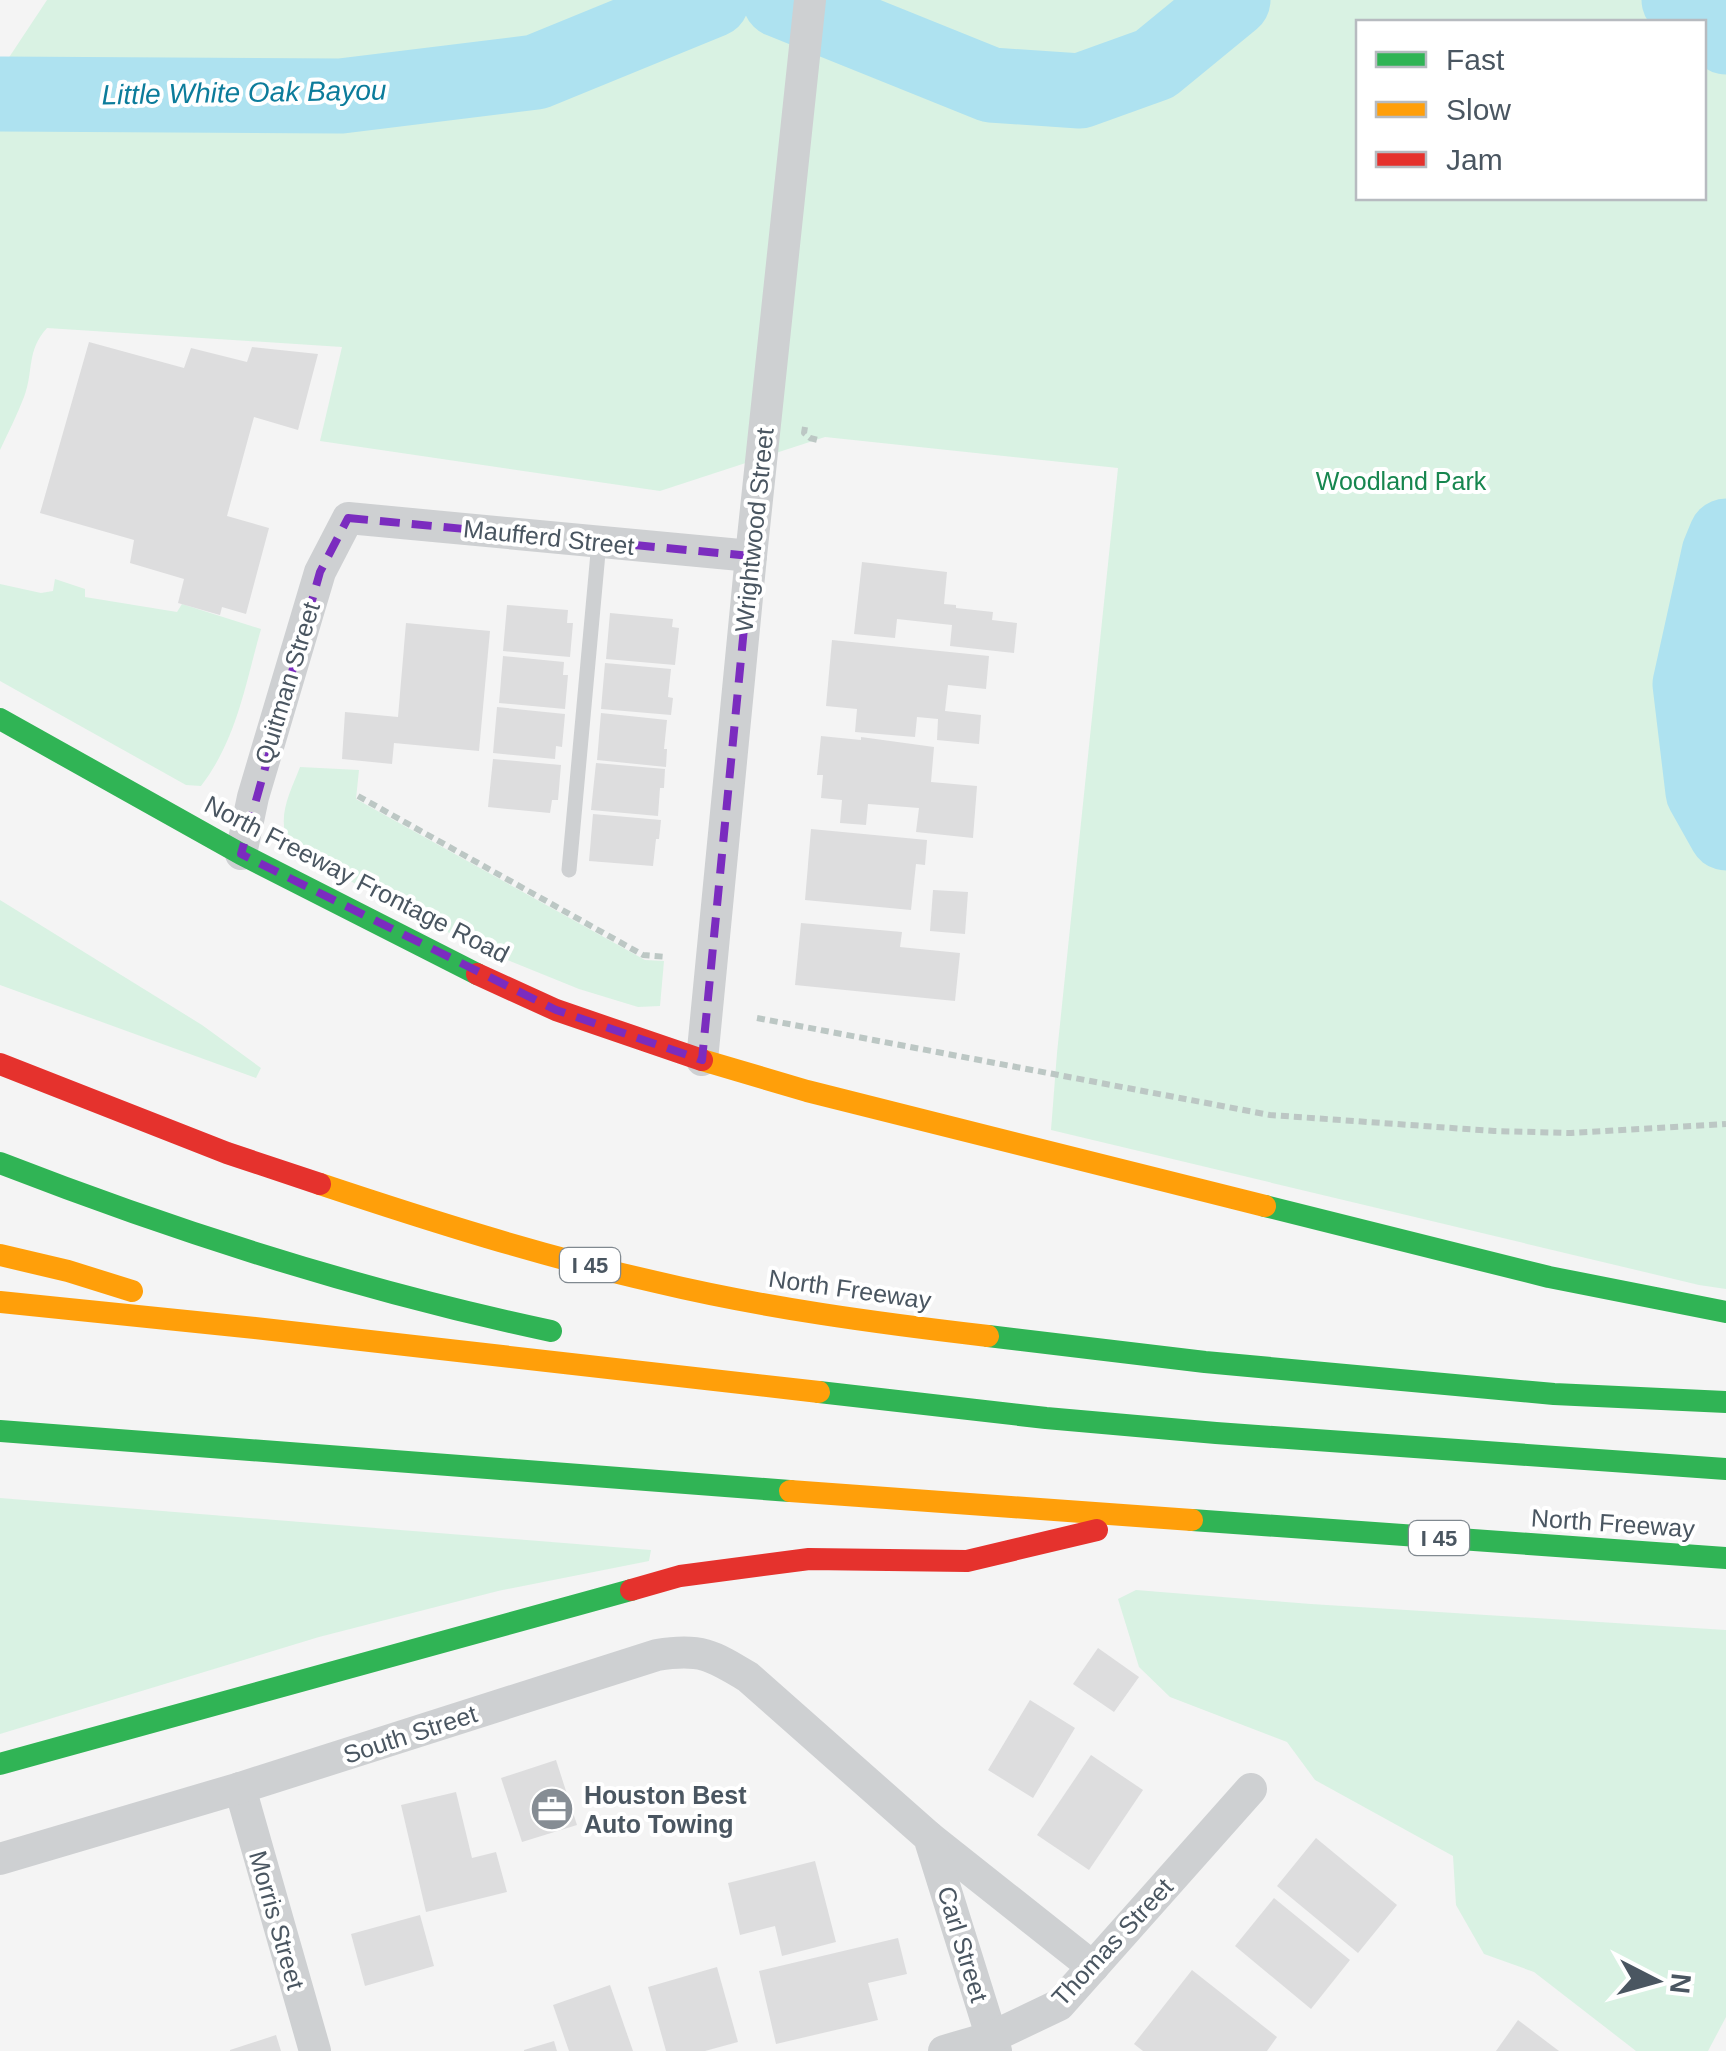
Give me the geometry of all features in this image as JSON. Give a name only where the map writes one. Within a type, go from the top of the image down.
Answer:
[{"type":"main road","name":"North Freeway Frontage Road","points":[[0,719],[242,854],[556,1010],[808,1091],[1548,1277],[1726,1312]]},
{"type":"main road","name":"North Freeway","points":[[0,1064],[226,1153],[428,1220],[543,1254],[767,1306],[1205,1362],[1554,1394],[1726,1402]]},
{"type":"main road","points":[[0,1164],[198,1237],[310,1272],[578,1337]]},
{"type":"main road","points":[[0,1256],[68,1271],[255,1328]]},
{"type":"main road","points":[[0,1302],[1170,1430],[1726,1469]]},
{"type":"main road","points":[[634,1348],[763,1374],[1046,1418]]},
{"type":"main road","name":"North Freeway","points":[[0,1431],[1726,1558]]},
{"type":"main road","points":[[0,1764],[680,1576],[809,1559],[968,1561],[1152,1517]]},
{"type":"street","name":"Wrightwood Street","points":[[702,1060],[750,556],[810,0]]},
{"type":"street","name":"Maufferd Street","points":[[348,518],[750,556]]},
{"type":"street","name":"Quitman Street","points":[[242,854],[253,796],[320,572],[348,518]]},
{"type":"street","name":"South Street","points":[[0,1859],[240,1788],[656,1655],[685,1650],[715,1657],[748,1677],[801,1724]]},
{"type":"street","name":"Carl Street","points":[[801,1724],[930,1837],[1093,1967]]},
{"type":"street","name":"Morris Street","points":[[240,1788],[315,2051]]},
{"type":"street","name":"Thomas Street","points":[[944,2051],[994,2044],[1060,2005],[1251,1789]]},
{"type":"street","name":"Carl Street","points":[[930,1837],[994,2044]]},
{"type":"lane","points":[[569,870],[600,542]]},
{"type":"path","points":[[806,422],[804,433],[818,440]]},
{"type":"path","points":[[358,796],[643,956],[667,958]]},
{"type":"path","points":[[758,1018],[1270,1114],[1494,1132],[1571,1133],[1726,1124]]},
{"type":"highlighted area","points":[[348,518],[751,556],[702,1060],[556,1010],[241,854],[320,572]]},
{"type":"green space","name":"Woodland Park","points":[[47,0],[1726,0],[1726,1289],[1051,1130],[1118,468],[825,437],[660,491],[320,441],[342,347],[47,328],[36,345],[24,397],[0,450],[0,71]]},
{"type":"green space","points":[[55,579],[85,589],[85,597],[177,612],[182,604],[261,629],[232,730],[201,786],[186,785],[0,681],[0,584],[41,593],[53,591]]},
{"type":"green space","points":[[300,767],[359,770],[356,799],[645,960],[664,961],[660,1006],[638,1007],[579,989],[478,948],[289,844],[284,815]]},
{"type":"green space","points":[[0,900],[202,1025],[261,1068],[256,1078],[0,985]]},
{"type":"green space","points":[[0,1498],[651,1550],[649,1561],[498,1591],[319,1637],[0,1734]]},
{"type":"green space","points":[[1136,1590],[1726,1630],[1726,2017],[1708,2051],[1636,2051],[1534,1972],[1484,1954],[1456,1905],[1453,1856],[1315,1780],[1287,1742],[1170,1697],[1139,1667],[1118,1599]]},
{"type":"building","points":[[89,342],[184,368],[191,348],[247,362],[252,347],[318,354],[298,430],[254,417],[227,516],[269,528],[246,614],[222,607],[220,615],[178,603],[184,579],[130,563],[134,540],[40,513]]},
{"type":"building","points":[[862,562],[947,572],[944,604],[993,612],[992,620],[1017,623],[1014,653],[950,646],[952,625],[897,619],[895,638],[854,634]]},
{"type":"building","points":[[507,605],[568,610],[567,623],[573,623],[570,657],[503,651]]},
{"type":"building","points":[[610,613],[673,619],[672,627],[679,628],[675,665],[606,659]]},
{"type":"building","points":[[406,623],[490,631],[479,751],[394,743],[392,764],[342,759],[345,712],[398,717]]},
{"type":"building","points":[[832,640],[989,656],[986,689],[948,685],[945,711],[981,715],[979,744],[937,740],[938,719],[917,717],[915,737],[855,732],[857,709],[826,706]]},
{"type":"building","points":[[503,656],[564,662],[563,675],[568,675],[565,709],[499,703]]},
{"type":"building","points":[[605,663],[671,669],[671,715],[601,709]]},
{"type":"building","points":[[497,707],[565,714],[562,747],[556,746],[555,759],[493,753]]},
{"type":"building","points":[[601,713],[667,720],[666,767],[597,760]]},
{"type":"building","points":[[821,736],[934,747],[931,782],[977,786],[973,838],[916,832],[919,808],[868,804],[866,825],[840,823],[842,800],[821,798],[823,775],[817,775]]},
{"type":"building","points":[[493,759],[561,765],[558,800],[552,800],[550,813],[488,807]]},
{"type":"building","points":[[596,763],[665,769],[658,816],[591,810]]},
{"type":"building","points":[[593,814],[661,820],[653,866],[589,861]]},
{"type":"building","points":[[811,829],[927,840],[925,865],[916,864],[911,910],[805,900]]},
{"type":"building","points":[[933,890],[968,892],[965,934],[930,931]]},
{"type":"building","points":[[801,923],[902,932],[900,947],[960,953],[955,1001],[795,985]]},
{"type":"building","points":[[1098,1648],[1139,1677],[1114,1712],[1073,1684]]},
{"type":"building","points":[[1030,1700],[1075,1728],[1033,1798],[988,1770]]},
{"type":"building","points":[[1091,1755],[1143,1790],[1089,1870],[1037,1835]]},
{"type":"building","points":[[556,1760],[577,1825],[522,1842],[501,1778]]},
{"type":"building","points":[[456,1792],[472,1858],[496,1852],[507,1892],[426,1912],[401,1805]]},
{"type":"building","points":[[1316,1838],[1397,1905],[1358,1953],[1277,1886]]},
{"type":"building","points":[[815,1861],[836,1942],[782,1956],[775,1926],[740,1935],[728,1883]]},
{"type":"building","points":[[1274,1898],[1350,1960],[1311,2009],[1235,1946]]},
{"type":"building","points":[[420,1915],[434,1966],[365,1986],[351,1934]]},
{"type":"building","points":[[898,1938],[907,1974],[868,1983],[878,2020],[776,2044],[759,1971]]},
{"type":"building","points":[[717,1967],[738,2042],[705,2051],[666,2051],[648,1987]]},
{"type":"building","points":[[1192,1970],[1277,2037],[1267,2051],[1143,2051],[1134,2044]]},
{"type":"building","points":[[610,1985],[633,2051],[569,2051],[553,2005]]},
{"type":"building","points":[[1518,2020],[1559,2051],[1496,2051]]},
{"type":"building","points":[[276,2035],[281,2051],[230,2051],[230,2050]]},
{"type":"building","points":[[554,2041],[557,2051],[524,2051],[524,2050]]},
{"type":"waterway","name":"Little White Oak Bayou","points":[[0,94],[341,96],[536,72],[712,0]]},
{"type":"waterway","name":"Little White Oak Bayou","points":[[780,0],[991,85],[1080,91],[1155,64],[1233,0]]},
{"type":"waterway","name":"Little White Oak Bayou","points":[[1679,0],[1700,20]]},
{"type":"waterway","name":"Little White Oak Bayou","points":[[1706,24],[1726,37]]},
{"type":"waterway","name":"Little White Oak Bayou","points":[[1726,536],[1690,684],[1703,792],[1726,833]]},
{"type":"traffic: fast","points":[[0,719],[241,854],[477,974]]},
{"type":"traffic: fast","points":[[0,1163],[272,1258],[410,1298],[551,1331]]},
{"type":"traffic: fast","points":[[1265,1206],[1549,1277],[1726,1312]]},
{"type":"traffic: fast","points":[[988,1336],[1205,1362],[1554,1394],[1726,1402]]},
{"type":"traffic: fast","points":[[819,1392],[1216,1433],[1726,1469]]},
{"type":"traffic: fast","points":[[0,1431],[790,1491]]},
{"type":"traffic: fast","points":[[1192,1520],[1726,1558]]},
{"type":"traffic: fast","points":[[0,1764],[631,1590]]},
{"type":"traffic: slow","points":[[702,1060],[807,1091],[1265,1206]]},
{"type":"traffic: slow","points":[[320,1184],[487,1237],[656,1282],[821,1314],[988,1336]]},
{"type":"traffic: slow","points":[[0,1255],[132,1291]]},
{"type":"traffic: slow","points":[[0,1302],[819,1392]]},
{"type":"traffic: slow","points":[[790,1491],[1192,1520]]},
{"type":"traffic: jam","points":[[477,974],[556,1010],[702,1060]]},
{"type":"traffic: jam","points":[[0,1064],[227,1153],[320,1184]]},
{"type":"traffic: jam","points":[[631,1590],[680,1576],[809,1559],[967,1561],[1097,1530]]},
{"type":"place","name":"Houston Best Auto Towing","points":[[552,1809]]}]
